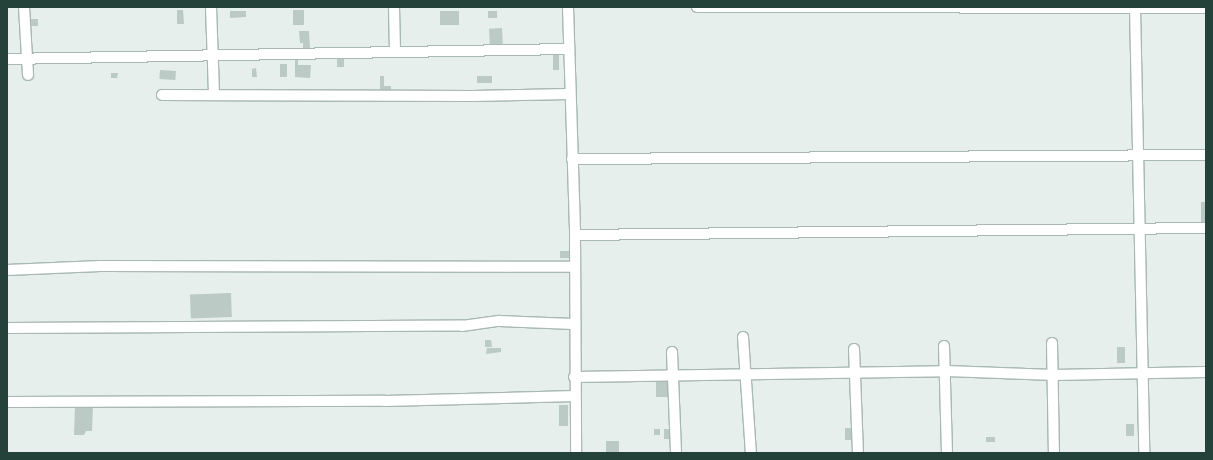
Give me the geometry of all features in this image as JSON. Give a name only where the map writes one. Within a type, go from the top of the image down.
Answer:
[{"type":"street","points":[[24,7],[28,75]]},
{"type":"street","points":[[211,7],[214,95]]},
{"type":"street","points":[[394,7],[396,52]]},
{"type":"street","points":[[568,7],[569,94],[575,235],[573,324],[576,453]]},
{"type":"street","points":[[697,7],[1206,8]]},
{"type":"street","points":[[1135,8],[1138,230],[1144,453]]},
{"type":"street","points":[[7,59],[569,49]]},
{"type":"street","points":[[162,95],[569,94]]},
{"type":"street","points":[[572,159],[1137,157],[1206,155]]},
{"type":"street","points":[[575,235],[1138,230],[1206,228]]},
{"type":"street","points":[[7,270],[100,266],[575,267]]},
{"type":"street","points":[[7,328],[462,326],[499,321],[573,324]]},
{"type":"street","points":[[743,337],[747,373],[751,453]]},
{"type":"street","points":[[1052,343],[1054,375],[1054,453]]},
{"type":"street","points":[[944,346],[946,371],[947,453]]},
{"type":"street","points":[[854,349],[858,453]]},
{"type":"street","points":[[672,352],[676,453]]},
{"type":"street","points":[[574,377],[747,373],[946,371],[1054,375],[1206,372]]},
{"type":"street","points":[[7,402],[385,401],[575,396]]},
{"type":"building","points":[[177,10],[183,10],[184,24],[177,24]]},
{"type":"building","points":[[293,10],[304,10],[304,25],[293,25]]},
{"type":"building","points":[[230,11],[246,11],[246,17],[230,18]]},
{"type":"building","points":[[440,11],[459,11],[459,25],[440,25]]},
{"type":"building","points":[[488,11],[497,11],[497,18],[488,18]]},
{"type":"building","points":[[30,19],[38,19],[38,26],[30,26]]},
{"type":"building","points":[[502,28],[503,45],[490,46],[489,29]]},
{"type":"building","points":[[299,31],[309,31],[310,49],[303,49],[303,43],[300,43]]},
{"type":"building","points":[[553,53],[559,53],[559,70],[553,70]]},
{"type":"building","points":[[295,59],[298,59],[298,65],[311,65],[310,78],[295,77]]},
{"type":"building","points":[[337,59],[344,59],[344,67],[337,67]]},
{"type":"building","points":[[280,64],[287,64],[287,77],[280,77]]},
{"type":"building","points":[[256,68],[257,77],[252,77],[252,69]]},
{"type":"building","points":[[160,70],[176,71],[175,80],[159,79]]},
{"type":"building","points":[[111,73],[118,73],[117,78],[111,78]]},
{"type":"building","points":[[380,76],[384,76],[384,86],[391,86],[391,94],[380,94]]},
{"type":"building","points":[[477,76],[492,76],[492,83],[477,83]]},
{"type":"building","points":[[1201,202],[1206,202],[1206,223],[1201,223]]},
{"type":"building","points":[[560,251],[569,251],[569,258],[560,258]]},
{"type":"building","points":[[231,293],[232,317],[191,318],[190,294]]},
{"type":"building","points":[[485,340],[491,340],[492,347],[485,347]]},
{"type":"building","points":[[1117,347],[1125,347],[1125,363],[1117,363]]},
{"type":"building","points":[[487,348],[501,348],[501,352],[486,354]]},
{"type":"building","points":[[656,380],[669,380],[669,397],[656,397]]},
{"type":"building","points":[[559,405],[568,405],[568,426],[559,426]]},
{"type":"building","points":[[75,406],[93,406],[92,431],[86,431],[84,435],[74,435]]},
{"type":"building","points":[[1126,424],[1134,424],[1134,436],[1126,436]]},
{"type":"building","points":[[845,428],[854,428],[854,440],[845,440]]},
{"type":"building","points":[[654,429],[660,429],[660,435],[654,435]]},
{"type":"building","points":[[664,429],[672,429],[672,439],[664,439]]},
{"type":"building","points":[[986,437],[995,437],[995,442],[986,442]]},
{"type":"building","points":[[606,441],[619,441],[619,453],[606,453]]}]
